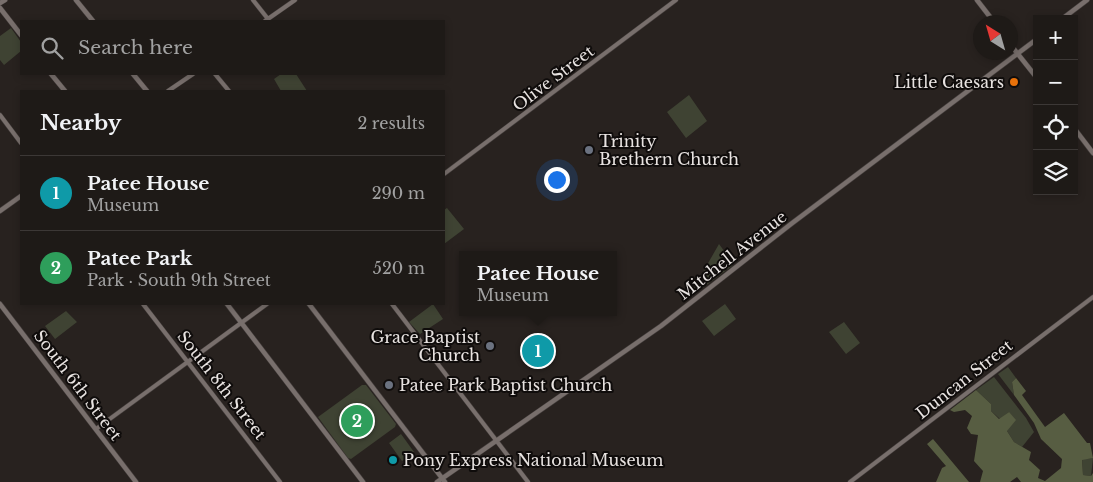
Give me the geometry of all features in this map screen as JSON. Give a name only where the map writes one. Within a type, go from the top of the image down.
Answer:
[{"type":"main road","points":[[0,3],[5,0]]},
{"type":"main road","points":[[76,0],[92,20]]},
{"type":"main road","points":[[977,0],[989,15]]},
{"type":"main road","points":[[1067,15],[1087,0]]},
{"type":"main road","points":[[0,8],[20,35]]},
{"type":"main road","name":"Mitchell Avenue","points":[[1018,54],[1033,42]]},
{"type":"main road","points":[[1018,54],[1033,73]]},
{"type":"main road","name":"Mitchell Avenue","points":[[437,482],[444,480],[496,440],[655,331],[790,224],[1010,60]]},
{"type":"main road","points":[[52,75],[64,90]]},
{"type":"main road","points":[[134,75],[146,90]]},
{"type":"main road","points":[[1078,133],[1093,153]]},
{"type":"main road","points":[[0,211],[20,197]]},
{"type":"main road","name":"South 6th Street","points":[[0,304],[136,482]]},
{"type":"main road","points":[[228,305],[363,482]]},
{"type":"main road","points":[[310,305],[444,480]]},
{"type":"street","points":[[253,0],[267,20],[295,0]]},
{"type":"street","name":"Olive Street","points":[[445,173],[676,0]]},
{"type":"street","points":[[169,90],[191,75]]},
{"type":"street","points":[[216,75],[228,90]]},
{"type":"street","points":[[0,115],[20,142]]},
{"type":"street","name":"Duncan Street","points":[[850,482],[1093,297]]},
{"type":"street","name":"South 8th Street","points":[[144,305],[280,482]]},
{"type":"street","points":[[96,430],[267,305]]},
{"type":"street","points":[[393,305],[528,482]]},
{"type":"green space","points":[[11,28],[20,41],[20,52],[4,65],[0,60],[0,36]]},
{"type":"green space","points":[[280,75],[297,75],[306,90],[280,90],[274,79]]},
{"type":"green space","points":[[689,95],[707,121],[686,138],[667,112]]},
{"type":"green space","points":[[447,208],[464,229],[445,243],[445,209]]},
{"type":"green space","points":[[719,244],[733,263],[732,266],[689,298],[685,298],[691,293]]},
{"type":"green space","points":[[725,304],[736,319],[714,336],[702,321]]},
{"type":"green space","points":[[432,305],[434,305],[443,319],[420,334],[409,322]]},
{"type":"green space","points":[[66,311],[77,322],[55,339],[45,326]]},
{"type":"green space","points":[[844,322],[860,343],[846,354],[829,332]]},
{"type":"green space","points":[[1008,367],[1016,378],[1012,382],[1014,395],[998,374]]},
{"type":"green space","points":[[994,377],[1026,418],[1034,432],[1022,447],[1014,442],[1007,431],[1009,412],[1000,419],[991,411],[991,404],[976,390]]},
{"type":"green space","points":[[1016,378],[1026,391],[1022,395],[1045,427],[1064,413],[1087,443],[1090,443],[1093,458],[1082,460],[1083,475],[1091,476],[1093,473],[1093,482],[1021,482],[1017,477],[1010,482],[980,482],[983,471],[974,461],[978,435],[971,434],[967,428],[972,416],[965,410],[954,412],[950,410],[976,390],[991,404],[991,411],[999,419],[1009,412],[1016,420],[1007,431],[1014,442],[1031,452],[1029,460],[1040,470],[1038,478],[1045,481],[1061,468],[1062,459],[1041,439],[1034,423],[1014,395],[1012,382]]},
{"type":"green space","points":[[362,385],[366,385],[396,424],[395,427],[351,459],[348,458],[318,417]]},
{"type":"green space","points":[[401,434],[414,452],[402,461],[389,443]]},
{"type":"green space","points":[[933,439],[969,482],[936,482],[942,468],[946,466],[927,444]]},
{"type":"green space","points":[[1093,458],[1091,476],[1083,475],[1082,459]]},
{"type":"place","name":"Little Caesars","points":[[1014,82]]},
{"type":"place","name":"Trinity Brethern Church","points":[[589,150]]},
{"type":"place","name":"Grace Baptist Church","points":[[490,346]]},
{"type":"place","name":"Patee House","points":[[538,351]]},
{"type":"place","name":"Patee Park Baptist Church","points":[[389,385]]},
{"type":"place","name":"Patee Park","points":[[357,421]]},
{"type":"place","name":"Pony Express National Museum","points":[[393,460]]}]
